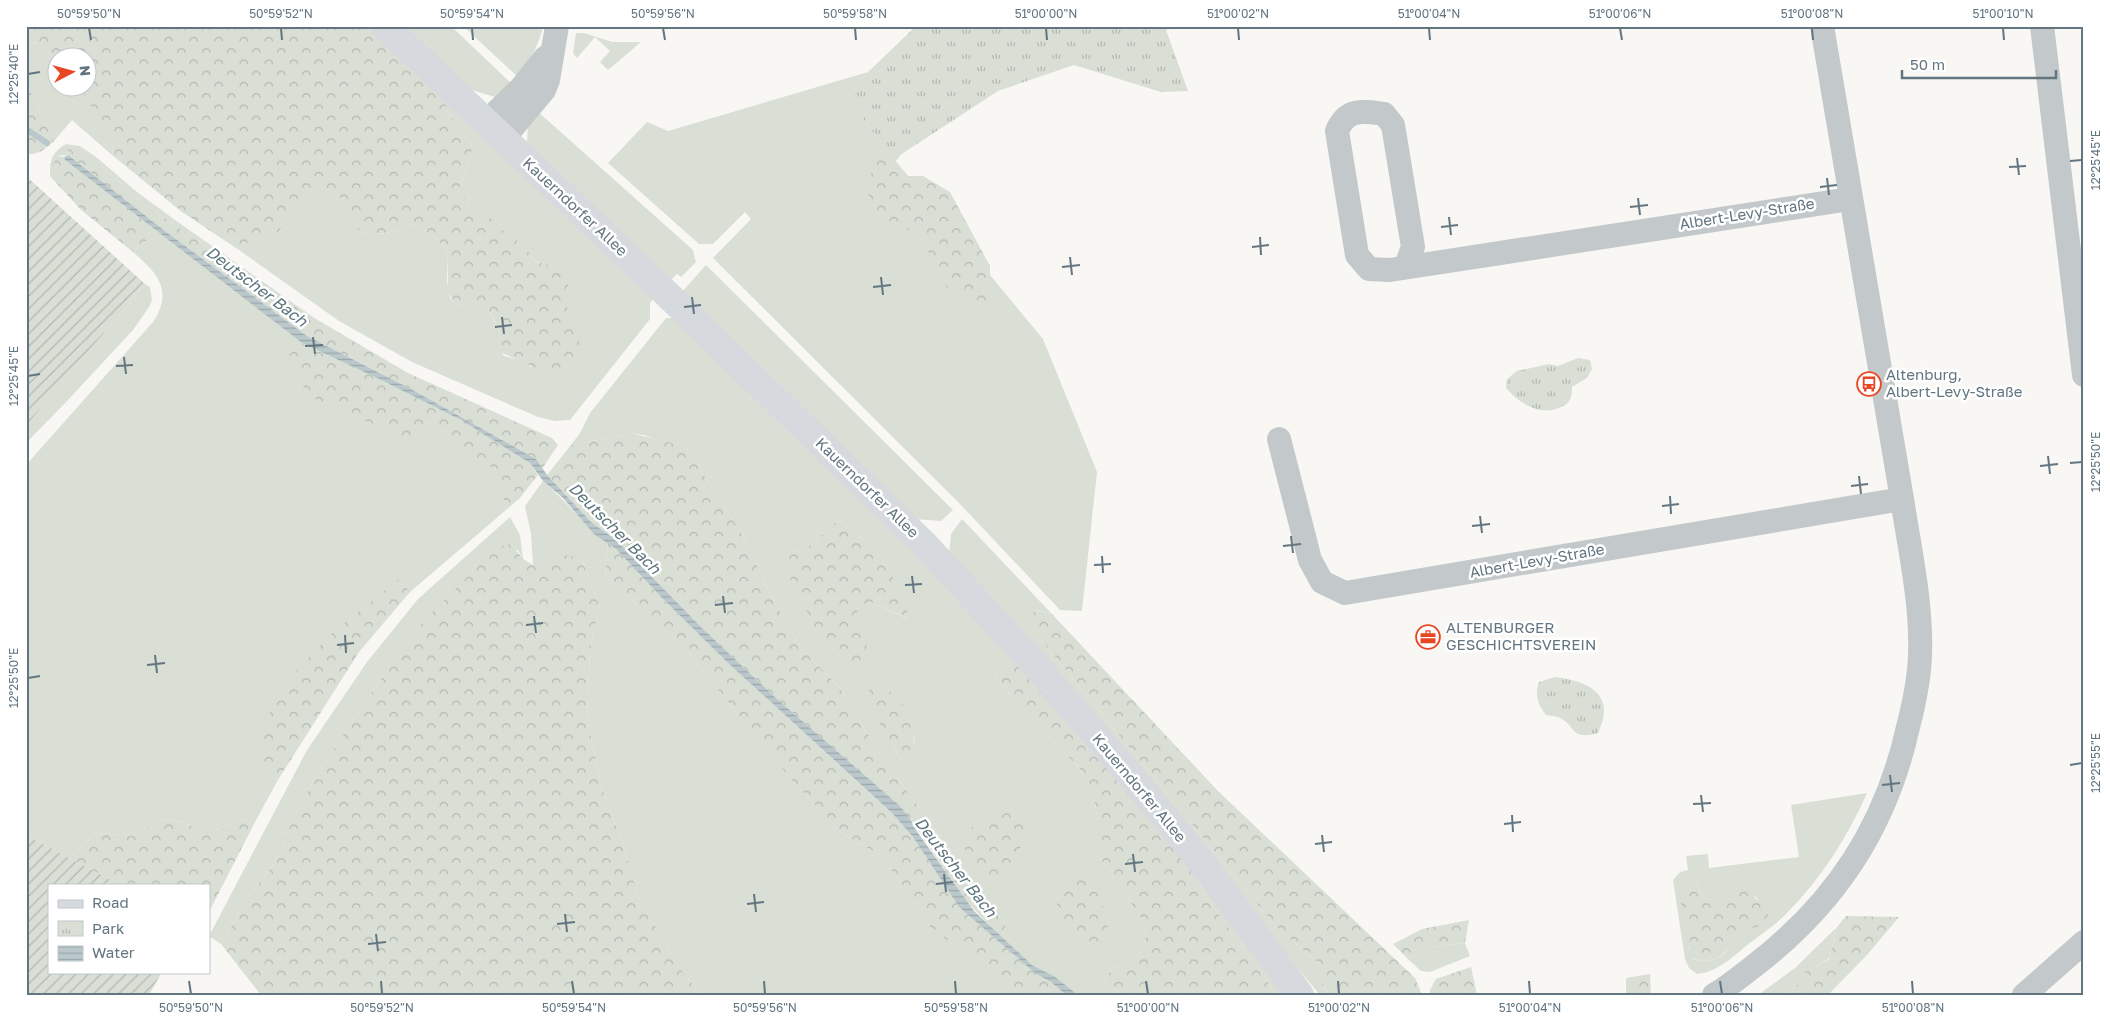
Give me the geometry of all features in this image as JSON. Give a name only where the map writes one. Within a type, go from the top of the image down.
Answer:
[{"type":"main road","name":"Kauerndorfer Allee","points":[[385,26],[669,296],[925,546],[1030,659],[1128,773],[1203,864],[1300,995]]},
{"type":"street","points":[[494,131],[522,87],[545,58],[552,53],[557,26]]},
{"type":"street","points":[[1714,995],[1770,954],[1794,932],[1838,884],[1855,861],[1880,815],[1896,776],[1916,695],[1920,657],[1918,608],[1902,499],[1822,26]]},
{"type":"street","points":[[2042,26],[2084,375]]},
{"type":"street","name":"Albert-Levy-Straße","points":[[1406,266],[1413,247],[1393,125],[1384,114],[1354,113],[1342,120],[1337,131],[1357,255],[1370,269],[1390,270],[1406,266],[1850,199]]},
{"type":"street","name":"Albert-Levy-Straße","points":[[1278,440],[1310,560],[1322,582],[1345,593],[1902,499]]},
{"type":"street","points":[[2024,995],[2084,942]]},
{"type":"green space","points":[[26,26],[368,26],[445,99],[448,112],[473,147],[458,193],[464,196],[471,215],[493,219],[505,233],[527,249],[536,262],[559,267],[564,270],[569,287],[567,312],[575,325],[580,344],[578,355],[572,364],[545,372],[500,352],[498,347],[500,331],[488,310],[455,304],[448,291],[448,255],[444,247],[435,238],[417,225],[378,234],[361,231],[355,226],[345,202],[331,191],[319,186],[302,199],[275,235],[265,240],[253,240],[239,250],[182,212],[112,155],[114,144],[86,98],[98,98],[98,48],[48,48],[48,52],[41,44],[26,43]]},
{"type":"green space","points":[[400,26],[451,26],[513,85],[495,97],[465,88]]},
{"type":"green space","points":[[463,26],[543,26],[536,47],[519,78]]},
{"type":"green space","points":[[916,26],[1181,26],[1166,30],[1188,91],[1161,92],[1074,65],[998,91],[894,159],[860,115],[848,96],[868,72]]},
{"type":"green space","points":[[576,33],[584,33],[612,42],[641,42],[608,70],[600,62],[610,51],[595,37],[577,58],[573,53]]},
{"type":"green space","points":[[26,43],[41,44],[48,52],[48,98],[87,98],[114,144],[112,155],[72,120],[54,141],[40,114],[37,101],[26,86]]},
{"type":"green space","points":[[868,72],[848,96],[860,115],[894,159],[1043,339],[1097,472],[1082,611],[1060,610],[960,504],[713,258],[751,219],[745,212],[713,244],[699,244],[608,163],[647,122],[668,131]]},
{"type":"green space","points":[[26,86],[37,101],[40,114],[54,141],[34,154],[26,154]]},
{"type":"green space","points":[[445,99],[654,298],[650,303],[650,319],[570,420],[555,421],[538,417],[412,362],[339,321],[239,250],[251,241],[266,239],[307,192],[319,186],[331,191],[345,202],[357,229],[366,233],[391,232],[417,225],[435,238],[444,247],[448,255],[447,280],[450,297],[455,304],[488,310],[500,331],[498,347],[504,356],[524,361],[531,367],[571,318],[566,309],[569,290],[566,278],[559,267],[536,262],[515,239],[505,233],[499,224],[471,215],[467,203],[458,193],[473,147],[448,112]]},
{"type":"green space","points":[[536,110],[693,250],[696,262],[681,277],[677,274],[669,282],[527,142],[528,125]]},
{"type":"green space","points":[[884,137],[914,138],[892,166],[899,176],[923,176],[950,192],[990,266],[990,296],[983,303],[972,306],[947,288],[921,238],[906,228],[886,223],[872,205],[865,185],[875,166]]},
{"type":"green space","points":[[66,144],[80,146],[96,157],[137,192],[175,220],[320,322],[287,302],[137,199],[99,162],[67,149],[68,155],[57,156],[50,169],[54,154]]},
{"type":"green space","points":[[78,148],[99,162],[137,199],[287,302],[408,373],[552,438],[558,445],[542,469],[536,459],[411,389],[307,336],[165,231],[68,155],[67,149]]},
{"type":"green space","points":[[57,156],[64,157],[65,160],[151,226],[146,241],[133,252],[81,210],[50,176],[50,169]]},
{"type":"green space","points":[[26,176],[145,284],[26,426]]},
{"type":"green space","points":[[151,226],[302,343],[289,356],[415,442],[426,422],[444,430],[441,440],[499,471],[506,510],[410,592],[399,580],[332,633],[263,772],[278,780],[255,822],[239,820],[218,830],[200,830],[182,822],[164,819],[132,836],[96,833],[69,858],[26,835],[26,465],[153,322],[159,311],[162,301],[160,283],[149,267],[133,252],[146,241]]},
{"type":"green space","points":[[706,265],[953,510],[941,521],[914,519],[681,293]]},
{"type":"green space","points":[[145,284],[150,287],[152,300],[133,330],[26,443],[26,426]]},
{"type":"green space","points":[[666,318],[674,318],[907,543],[1013,659],[1001,666],[994,677],[1081,770],[1093,792],[1098,822],[1098,855],[1146,925],[1145,948],[1131,961],[1112,968],[1103,983],[1124,995],[1078,995],[1054,976],[1032,965],[1002,938],[1006,926],[880,754],[840,688],[802,649],[771,596],[744,537],[685,446],[662,442],[644,435],[631,434],[571,445],[580,433],[590,413]],"holes":[[[838,520],[873,547],[892,575],[909,619],[870,602],[857,610],[793,552],[813,544]],[[915,737],[909,754],[900,760],[891,741]],[[1103,909],[1108,924],[1091,944],[1075,936]]]},
{"type":"green space","points":[[302,343],[461,420],[517,453],[530,463],[538,475],[519,499],[506,510],[498,471],[441,440],[444,430],[426,422],[415,443],[307,395],[289,355]]},
{"type":"green space","points":[[1578,358],[1590,360],[1592,369],[1587,378],[1572,387],[1572,395],[1567,404],[1561,407],[1546,411],[1538,410],[1524,404],[1506,388],[1507,379],[1517,371],[1549,364],[1558,366]]},
{"type":"green space","points":[[631,434],[685,446],[744,537],[771,596],[802,649],[840,688],[880,754],[1006,926],[1002,938],[967,902],[900,806],[776,698],[701,627],[615,539],[591,522],[547,475],[571,445]]},
{"type":"green space","points":[[543,481],[591,529],[608,543],[605,576],[681,644],[793,782],[843,834],[882,856],[930,927],[981,966],[1007,995],[701,995],[679,967],[638,896],[622,841],[602,788],[587,718],[590,652],[599,605],[582,559],[533,565],[531,534],[525,506]]},
{"type":"green space","points":[[510,517],[520,535],[523,559],[518,550],[488,549],[463,582],[379,682],[317,774],[288,829],[282,850],[274,864],[250,894],[221,944],[210,937],[210,934],[307,750],[367,662],[418,599]]},
{"type":"green space","points":[[962,519],[1052,614],[1036,610],[1028,624],[1277,928],[1322,966],[1322,985],[1329,995],[1320,995],[949,555],[951,534]]},
{"type":"green space","points":[[838,520],[873,547],[892,575],[910,619],[870,602],[857,610],[869,638],[862,662],[853,674],[826,649],[789,577],[785,558],[793,552],[813,544]]},
{"type":"green space","points":[[608,543],[728,663],[891,812],[913,837],[959,907],[1036,974],[1051,982],[1066,995],[1007,995],[981,966],[930,927],[882,856],[843,834],[793,782],[681,644],[605,576]]},
{"type":"green space","points":[[511,544],[523,559],[533,565],[561,554],[582,559],[599,605],[590,652],[587,718],[602,788],[622,841],[638,896],[679,967],[701,995],[261,995],[221,944],[250,894],[274,864],[282,850],[288,829],[317,774],[379,682],[426,618],[463,582],[488,549]]},
{"type":"green space","points":[[399,579],[410,592],[359,652],[278,780],[263,772],[264,737],[275,693],[332,633]]},
{"type":"green space","points":[[1036,610],[1052,614],[1218,791],[1415,978],[1422,995],[1329,995],[1322,985],[1322,966],[1277,928],[1028,624],[1031,615]]},
{"type":"green space","points":[[1013,659],[1099,756],[1198,878],[1202,891],[1277,995],[1124,995],[1103,983],[1112,968],[1131,961],[1145,948],[1146,925],[1098,855],[1098,822],[1093,792],[1081,770],[994,677],[1001,666]]},
{"type":"green space","points":[[1555,677],[1579,682],[1589,686],[1596,692],[1602,700],[1604,709],[1603,720],[1598,733],[1589,735],[1578,734],[1564,720],[1546,715],[1538,699],[1539,682]]},
{"type":"green space","points":[[882,684],[904,706],[912,723],[913,745],[911,751],[900,760],[891,741],[863,698],[870,689]]},
{"type":"green space","points":[[1867,793],[1842,842],[1822,872],[1799,901],[1777,922],[1730,959],[1718,967],[1697,974],[1689,968],[1685,959],[1673,880],[1680,872],[1688,870],[1686,856],[1708,854],[1709,868],[1799,857],[1791,805]],"holes":[[[1696,881],[1703,898],[1710,900],[1751,894],[1757,898],[1768,923],[1737,934],[1722,956],[1707,961],[1693,959],[1688,948],[1691,940],[1690,925]]]},
{"type":"green space","points":[[1018,808],[1035,825],[994,888],[959,841],[968,837],[972,827]]},
{"type":"green space","points":[[164,819],[182,822],[200,830],[218,830],[239,820],[255,822],[210,910],[210,884],[118,884],[69,858],[96,833],[132,836]]},
{"type":"green space","points":[[26,835],[118,884],[48,884],[48,974],[161,974],[149,995],[26,995]]},
{"type":"green space","points":[[1068,877],[1081,878],[1096,886],[1108,924],[1104,943],[1091,944],[1075,936],[1062,935],[1057,904],[1060,891]]},
{"type":"green space","points":[[1198,878],[1286,995],[1277,995],[1202,891]]},
{"type":"green space","points":[[1692,878],[1696,881],[1703,898],[1717,899],[1732,890],[1749,889],[1765,907],[1769,923],[1736,935],[1729,948],[1719,957],[1708,961],[1692,958],[1688,955],[1690,928],[1684,918],[1681,901],[1683,890]]},
{"type":"green space","points":[[1846,916],[1899,917],[1867,955],[1828,995],[1783,995],[1803,981],[1804,972],[1815,968],[1829,959],[1837,927]]},
{"type":"green space","points":[[1469,920],[1465,943],[1431,947],[1408,959],[1393,944],[1422,929]]},
{"type":"green space","points":[[1837,927],[1829,958],[1815,968],[1804,972],[1803,981],[1783,995],[1758,995],[1795,968]]},
{"type":"green space","points":[[1465,943],[1470,956],[1430,972],[1421,971],[1408,959],[1431,947]]},
{"type":"green space","points":[[1471,967],[1477,995],[1430,995],[1430,990],[1436,979]]},
{"type":"green space","points":[[1650,974],[1651,995],[1626,995],[1626,978]]},
{"type":"water","points":[[68,155],[165,231],[307,336],[411,389],[536,459],[547,475],[591,522],[615,539],[701,627],[776,698],[900,806],[974,911],[1032,965],[1054,976],[1078,995],[1066,995],[1051,982],[1036,974],[959,907],[913,837],[891,812],[728,663],[663,599],[616,549],[594,534],[562,497],[543,481],[530,463],[461,420],[302,343],[65,160],[64,157]]},
{"type":"waterway","name":"Deutscher Bach","points":[[26,129],[47,143]]},
{"type":"place","name":"Altenburg, Albert-Levy-Straße","points":[[1869,384]]},
{"type":"place","name":"ALTENBURGER GESCHICHTSVEREIN","points":[[1428,637]]}]
